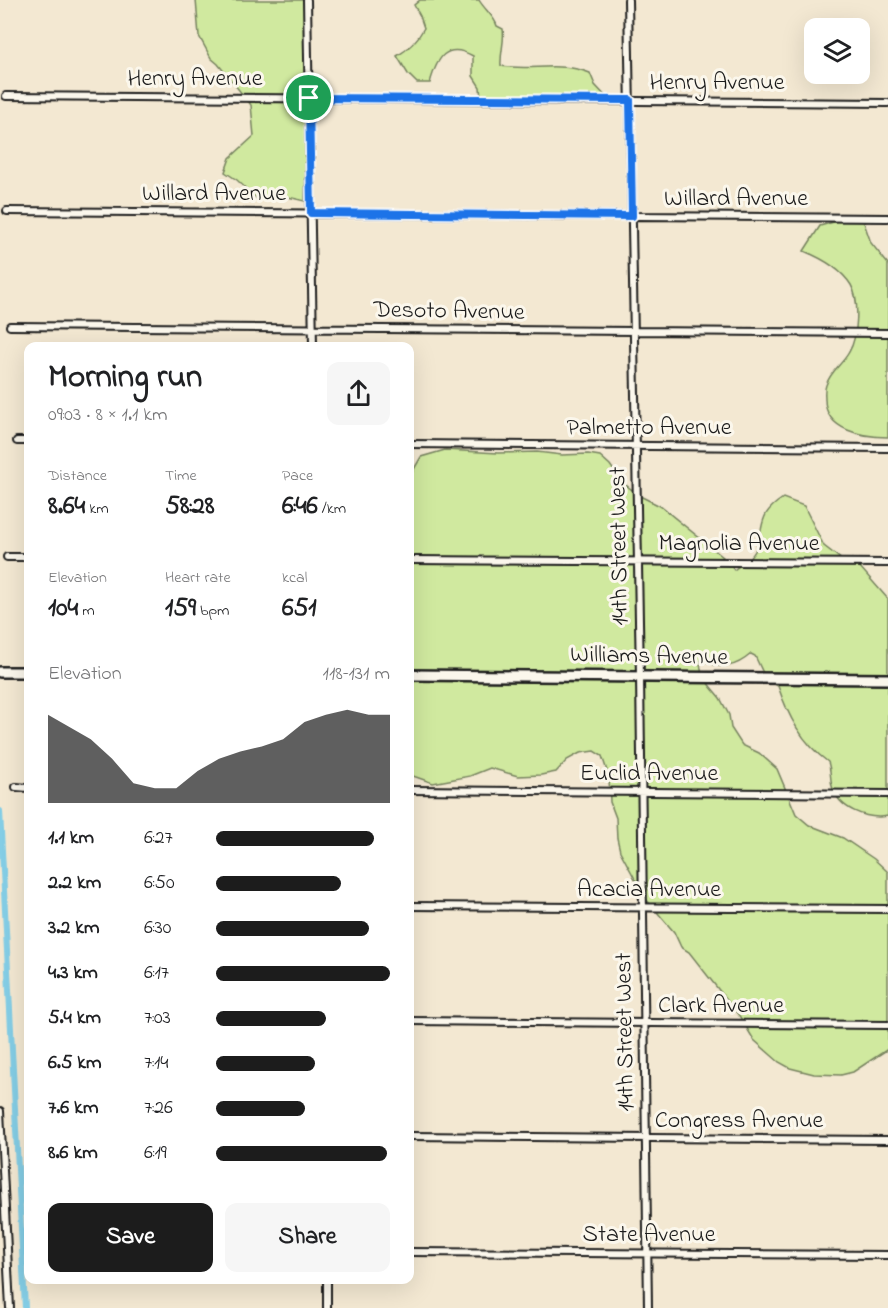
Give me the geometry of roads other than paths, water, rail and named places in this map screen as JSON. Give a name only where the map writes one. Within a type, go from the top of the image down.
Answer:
[{"type":"street","points":[[307,0],[313,342]]},
{"type":"street","name":"14th Street West","points":[[628,0],[642,792],[648,1308]]},
{"type":"street","name":"Henry Avenue","points":[[6,96],[888,103]]},
{"type":"street","name":"Willard Avenue","points":[[7,211],[888,218]]},
{"type":"street","name":"Desoto Avenue","points":[[10,326],[888,333]]},
{"type":"street","points":[[17,441],[24,441]]},
{"type":"street","name":"Palmetto Avenue","points":[[414,444],[888,448]]},
{"type":"street","points":[[7,557],[24,557]]},
{"type":"street","name":"Magnolia Avenue","points":[[414,560],[888,564]]},
{"type":"street","points":[[0,672],[24,672]]},
{"type":"street","name":"Williams Avenue","points":[[414,675],[888,679]]},
{"type":"street","points":[[16,787],[24,788]]},
{"type":"street","name":"Euclid Avenue","points":[[414,790],[888,794]]},
{"type":"street","name":"Acacia Avenue","points":[[414,906],[888,909]]},
{"type":"street","name":"Clark Avenue","points":[[414,1021],[888,1025]]},
{"type":"street","points":[[0,1111],[3,1249],[10,1308]]},
{"type":"street","name":"Congress Avenue","points":[[414,1136],[888,1140]]},
{"type":"street","name":"State Avenue","points":[[414,1252],[888,1255]]},
{"type":"street","points":[[327,1284],[327,1308]]},
{"type":"waterway","points":[[0,811],[25,1308]]}]
